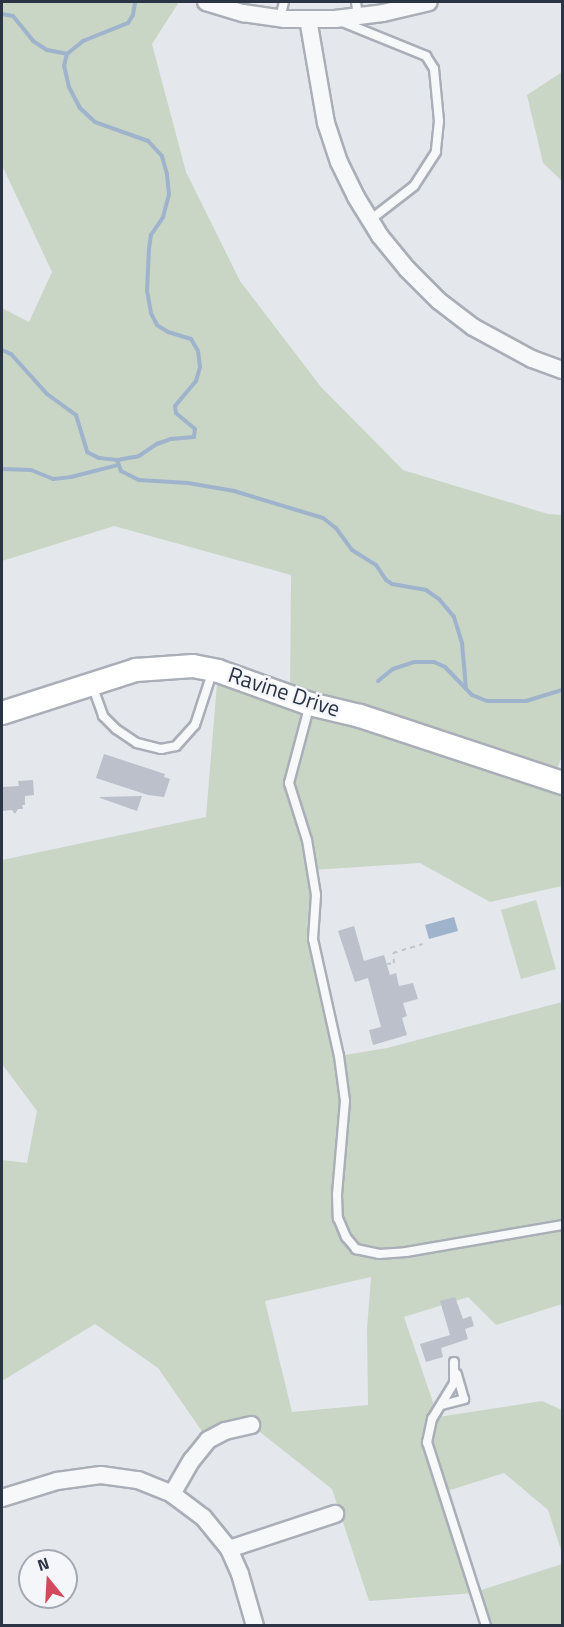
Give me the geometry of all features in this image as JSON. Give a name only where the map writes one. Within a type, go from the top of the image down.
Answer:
[{"type":"street","points":[[206,2],[243,13],[308,19],[335,19],[357,9],[429,2]]},
{"type":"street","points":[[308,19],[326,123],[339,162],[370,220],[406,269],[439,301],[502,344],[562,370]]},
{"type":"street","name":"Ravine Drive","points":[[2,713],[152,667],[179,665],[213,670],[310,704],[360,716],[562,783]]},
{"type":"street","points":[[172,1494],[192,1460],[208,1440],[225,1431],[251,1425]]},
{"type":"street","points":[[2,1498],[57,1481],[101,1475],[138,1480],[172,1494],[203,1517],[229,1550],[240,1574],[255,1626]]},
{"type":"street","points":[[229,1550],[336,1514]]},
{"type":"lane","points":[[280,18],[284,2]]},
{"type":"lane","points":[[335,19],[426,56],[434,69],[439,121],[436,152],[414,186],[370,220]]},
{"type":"lane","points":[[92,684],[103,716],[116,729],[137,743],[161,749],[176,746],[195,725],[213,670]]},
{"type":"lane","points":[[310,704],[289,783],[307,840],[316,895],[313,939],[339,1056],[345,1101],[338,1218],[346,1237],[356,1249],[379,1254],[406,1252],[562,1225]]},
{"type":"lane","points":[[442,1405],[464,1399],[454,1362],[454,1383],[432,1419],[428,1442],[486,1626]]},
{"type":"path","points":[[387,964],[394,963],[393,953],[423,944]]},
{"type":"green space","points":[[2,2],[179,2],[152,44],[186,172],[240,281],[321,387],[403,470],[548,514],[562,515],[562,756],[553,779],[562,783],[562,886],[490,902],[420,863],[312,870],[313,939],[339,1056],[387,1048],[562,1002],[562,1304],[496,1325],[468,1297],[404,1317],[438,1417],[542,1401],[562,1410],[562,1553],[548,1510],[504,1473],[444,1492],[475,1592],[562,1564],[562,1625],[486,1625],[475,1593],[369,1601],[332,1489],[251,1425],[208,1440],[158,1368],[95,1324],[2,1381],[2,1160],[27,1163],[37,1111],[2,1064],[2,860],[206,817],[218,671],[290,696],[291,575],[114,526],[2,561],[2,308],[29,322],[52,272],[2,165]],"holes":[[[371,1277],[367,1329],[368,1405],[292,1412],[265,1301]]]},
{"type":"green space","points":[[562,72],[562,181],[543,163],[527,95]]},
{"type":"green space","points":[[536,900],[556,969],[521,979],[501,910]]},
{"type":"water","points":[[454,917],[458,931],[429,939],[425,925]]},
{"type":"building","points":[[104,754],[165,774],[164,777],[170,779],[164,797],[148,795],[96,778]]},
{"type":"building","points":[[33,780],[34,795],[25,796],[23,809],[18,809],[15,814],[12,810],[2,811],[2,787],[19,786],[18,781]]},
{"type":"building","points":[[142,796],[137,811],[100,798],[100,797]]},
{"type":"building","points":[[354,926],[364,961],[384,955],[390,975],[396,973],[399,986],[413,983],[418,999],[403,1003],[407,1016],[402,1018],[407,1035],[373,1045],[369,1030],[381,1027],[368,978],[355,982],[338,931]]},
{"type":"building","points":[[455,1297],[463,1319],[471,1316],[474,1326],[465,1329],[468,1339],[441,1348],[443,1357],[426,1362],[420,1344],[450,1335],[440,1301]]},
{"type":"waterway","points":[[117,460],[139,456],[157,444],[171,439],[194,437],[195,429],[176,413],[175,406],[196,381],[200,367],[198,351],[191,339],[168,332],[157,325],[151,313],[147,291],[151,235],[163,217],[169,194],[162,156],[148,141],[95,122],[80,108],[69,87],[64,66],[67,54],[83,41],[128,23],[133,15],[135,2]]},
{"type":"waterway","points":[[2,14],[13,16],[33,41],[47,50],[67,54]]},
{"type":"waterway","points":[[2,350],[11,354],[47,394],[76,415],[87,452],[99,458],[117,460],[121,471],[139,480],[188,483],[234,491],[323,518],[336,528],[352,550],[376,565],[386,580],[392,584],[426,590],[439,599],[454,617],[462,643],[466,689]]},
{"type":"waterway","points":[[2,469],[31,470],[53,479],[71,477],[118,465]]},
{"type":"waterway","points":[[378,681],[393,669],[414,662],[434,662],[445,667],[472,695],[487,701],[526,701],[562,690]]}]
